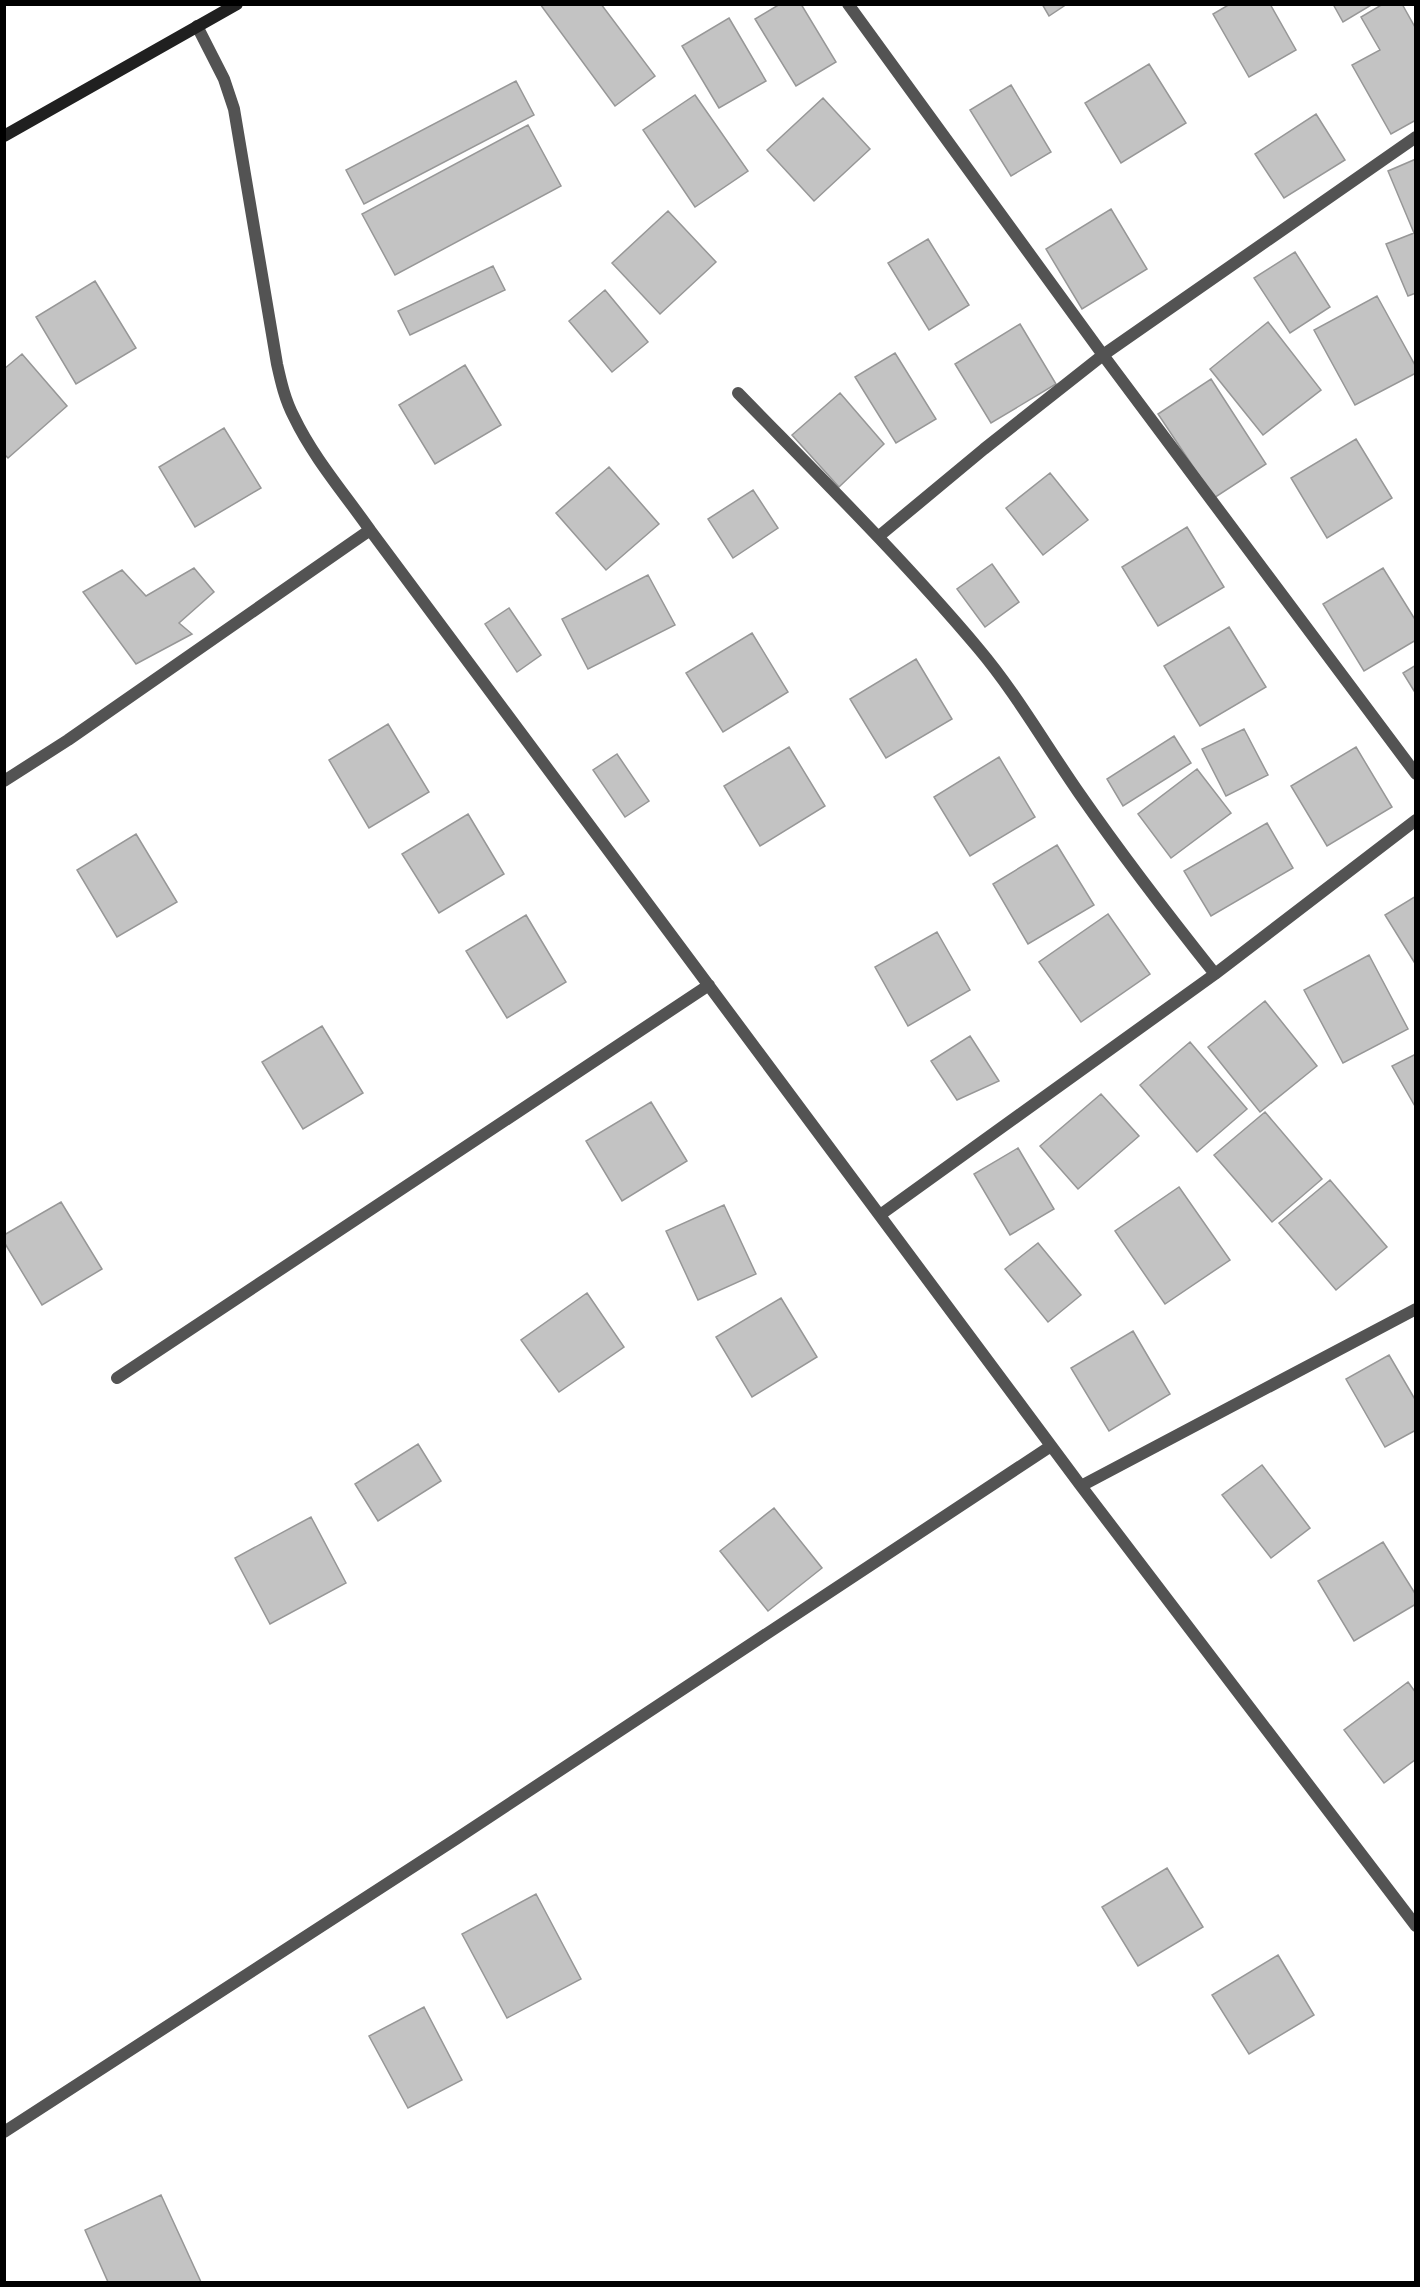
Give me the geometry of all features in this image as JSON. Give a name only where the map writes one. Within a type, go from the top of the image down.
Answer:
[{"type":"street","points":[[4,135],[237,4]]},
{"type":"street","points":[[848,4],[1102,355],[1416,774]]},
{"type":"street","points":[[197,27],[224,79],[234,109],[277,364],[285,396],[294,418],[310,445],[370,530],[1051,1446],[1416,1926]]},
{"type":"street","points":[[878,537],[1102,355],[1416,136]]},
{"type":"street","points":[[738,393],[878,537],[979,648],[1027,711],[1126,861],[1215,974]]},
{"type":"street","points":[[4,781],[68,740],[370,530]]},
{"type":"street","points":[[880,1215],[1215,974],[1416,820]]},
{"type":"street","points":[[117,1378],[709,985]]},
{"type":"street","points":[[1081,1486],[1416,1309]]},
{"type":"street","points":[[4,2132],[456,1839],[1051,1446]]},
{"type":"building","points":[[540,4],[601,4],[655,76],[615,106]]},
{"type":"building","points":[[780,4],[801,4],[836,62],[796,86],[755,19]]},
{"type":"building","points":[[1042,4],[1067,4],[1049,16]]},
{"type":"building","points":[[1230,4],[1270,4],[1296,50],[1249,77],[1213,14]]},
{"type":"building","points":[[1333,4],[1373,4],[1343,22]]},
{"type":"building","points":[[1383,4],[1402,4],[1416,29],[1416,120],[1391,134],[1352,65],[1380,50],[1361,17]]},
{"type":"building","points":[[729,18],[766,81],[719,108],[682,46]]},
{"type":"building","points":[[1149,64],[1186,123],[1121,163],[1085,103]]},
{"type":"building","points":[[516,81],[534,115],[364,204],[346,170]]},
{"type":"building","points":[[1011,85],[1051,152],[1011,176],[970,110]]},
{"type":"building","points":[[695,95],[748,171],[695,207],[643,130]]},
{"type":"building","points":[[823,98],[870,149],[814,201],[767,150]]},
{"type":"building","points":[[1316,114],[1345,160],[1284,198],[1255,154]]},
{"type":"building","points":[[528,125],[561,186],[395,275],[362,214]]},
{"type":"building","points":[[1416,159],[1416,293],[1408,296],[1386,244],[1414,233],[1388,171]]},
{"type":"building","points":[[1111,209],[1147,269],[1082,309],[1046,249]]},
{"type":"building","points":[[668,211],[716,262],[660,314],[612,263]]},
{"type":"building","points":[[928,239],[969,305],[929,330],[888,263]]},
{"type":"building","points":[[1295,252],[1330,307],[1290,333],[1254,278]]},
{"type":"building","points":[[493,266],[505,290],[410,335],[398,311]]},
{"type":"building","points":[[95,281],[136,348],[76,384],[36,317]]},
{"type":"building","points":[[605,290],[648,342],[612,372],[569,321]]},
{"type":"building","points":[[1377,296],[1416,367],[1416,373],[1355,405],[1314,330]]},
{"type":"building","points":[[1268,322],[1321,390],[1263,435],[1210,369]]},
{"type":"building","points":[[1020,324],[1056,384],[991,423],[955,364]]},
{"type":"building","points":[[895,353],[936,419],[896,443],[855,377]]},
{"type":"building","points":[[22,354],[67,406],[8,458],[4,454],[4,369]]},
{"type":"building","points":[[465,365],[501,425],[435,464],[399,405]]},
{"type":"building","points":[[1211,379],[1266,464],[1214,498],[1158,414]]},
{"type":"building","points":[[840,393],[884,444],[839,487],[792,435]]},
{"type":"building","points":[[224,428],[261,488],[195,527],[159,467]]},
{"type":"building","points":[[1356,439],[1392,498],[1327,538],[1291,478]]},
{"type":"building","points":[[609,467],[659,524],[606,570],[556,513]]},
{"type":"building","points":[[1050,473],[1088,520],[1043,555],[1006,508]]},
{"type":"building","points":[[753,490],[778,528],[733,558],[708,519]]},
{"type":"building","points":[[1187,527],[1224,587],[1158,626],[1122,567]]},
{"type":"building","points":[[992,564],[1019,602],[985,627],[957,589]]},
{"type":"building","points":[[194,568],[214,592],[179,623],[192,634],[136,664],[83,592],[122,570],[146,596]]},
{"type":"building","points":[[1383,568],[1416,621],[1416,640],[1364,671],[1323,604]]},
{"type":"building","points":[[648,575],[675,625],[588,669],[562,619]]},
{"type":"building","points":[[509,608],[541,655],[517,672],[485,624]]},
{"type":"building","points":[[1229,627],[1266,687],[1200,726],[1164,666]]},
{"type":"building","points":[[752,633],[788,692],[723,732],[686,673]]},
{"type":"building","points":[[916,659],[952,719],[886,758],[850,699]]},
{"type":"building","points":[[1416,665],[1416,694],[1403,673]]},
{"type":"building","points":[[388,724],[429,792],[369,828],[329,760]]},
{"type":"building","points":[[1244,729],[1268,775],[1226,796],[1202,749]]},
{"type":"building","points":[[1174,736],[1191,763],[1123,806],[1107,779]]},
{"type":"building","points":[[789,747],[825,806],[760,846],[724,786]]},
{"type":"building","points":[[1356,747],[1392,807],[1327,846],[1291,786]]},
{"type":"building","points":[[617,754],[649,801],[625,817],[593,770]]},
{"type":"building","points":[[999,757],[1035,817],[970,856],[934,797]]},
{"type":"building","points":[[1197,769],[1231,813],[1171,858],[1138,814]]},
{"type":"building","points":[[468,814],[504,874],[439,913],[402,854]]},
{"type":"building","points":[[1267,823],[1293,868],[1211,916],[1184,871]]},
{"type":"building","points":[[136,834],[177,902],[117,937],[77,870]]},
{"type":"building","points":[[1057,845],[1094,905],[1028,944],[993,884]]},
{"type":"building","points":[[1416,896],[1416,965],[1385,915]]},
{"type":"building","points":[[1108,914],[1150,974],[1081,1022],[1039,962]]},
{"type":"building","points":[[526,915],[566,982],[507,1018],[466,951]]},
{"type":"building","points":[[937,932],[970,990],[908,1026],[875,967]]},
{"type":"building","points":[[1369,955],[1408,1029],[1343,1063],[1304,990]]},
{"type":"building","points":[[1265,1001],[1317,1066],[1260,1112],[1208,1047]]},
{"type":"building","points":[[322,1026],[363,1093],[303,1129],[262,1062]]},
{"type":"building","points":[[970,1036],[999,1081],[957,1100],[931,1061]]},
{"type":"building","points":[[1190,1042],[1247,1109],[1197,1152],[1140,1085]]},
{"type":"building","points":[[1416,1054],[1416,1108],[1392,1066]]},
{"type":"building","points":[[1101,1094],[1139,1136],[1078,1189],[1040,1146]]},
{"type":"building","points":[[651,1102],[687,1161],[622,1201],[586,1141]]},
{"type":"building","points":[[1265,1112],[1322,1179],[1272,1222],[1214,1155]]},
{"type":"building","points":[[1018,1148],[1054,1209],[1010,1235],[974,1174]]},
{"type":"building","points":[[1330,1180],[1387,1247],[1336,1290],[1279,1223]]},
{"type":"building","points":[[1179,1187],[1230,1260],[1165,1304],[1115,1231]]},
{"type":"building","points":[[61,1202],[102,1269],[42,1305],[4,1242],[4,1235]]},
{"type":"building","points":[[724,1205],[756,1274],[698,1300],[666,1231]]},
{"type":"building","points":[[1038,1243],[1081,1295],[1048,1322],[1005,1269]]},
{"type":"building","points":[[587,1293],[624,1347],[559,1392],[521,1340]]},
{"type":"building","points":[[781,1298],[817,1357],[752,1397],[716,1337]]},
{"type":"building","points":[[1133,1331],[1170,1394],[1109,1431],[1071,1368]]},
{"type":"building","points":[[1389,1355],[1416,1401],[1416,1430],[1385,1447],[1346,1379]]},
{"type":"building","points":[[418,1444],[441,1481],[378,1521],[355,1484]]},
{"type":"building","points":[[1262,1465],[1310,1528],[1271,1558],[1222,1495]]},
{"type":"building","points":[[774,1508],[822,1568],[768,1611],[720,1551]]},
{"type":"building","points":[[311,1517],[346,1583],[270,1624],[235,1558]]},
{"type":"building","points":[[1383,1542],[1416,1595],[1416,1604],[1354,1641],[1318,1581]]},
{"type":"building","points":[[1408,1682],[1416,1693],[1416,1759],[1384,1783],[1344,1730]]},
{"type":"building","points":[[1167,1868],[1203,1927],[1138,1966],[1102,1907]]},
{"type":"building","points":[[536,1894],[581,1979],[507,2018],[462,1934]]},
{"type":"building","points":[[1278,1955],[1314,2015],[1249,2054],[1212,1995]]},
{"type":"building","points":[[424,2007],[462,2080],[408,2108],[369,2036]]},
{"type":"building","points":[[161,2195],[201,2282],[108,2282],[85,2230]]}]
